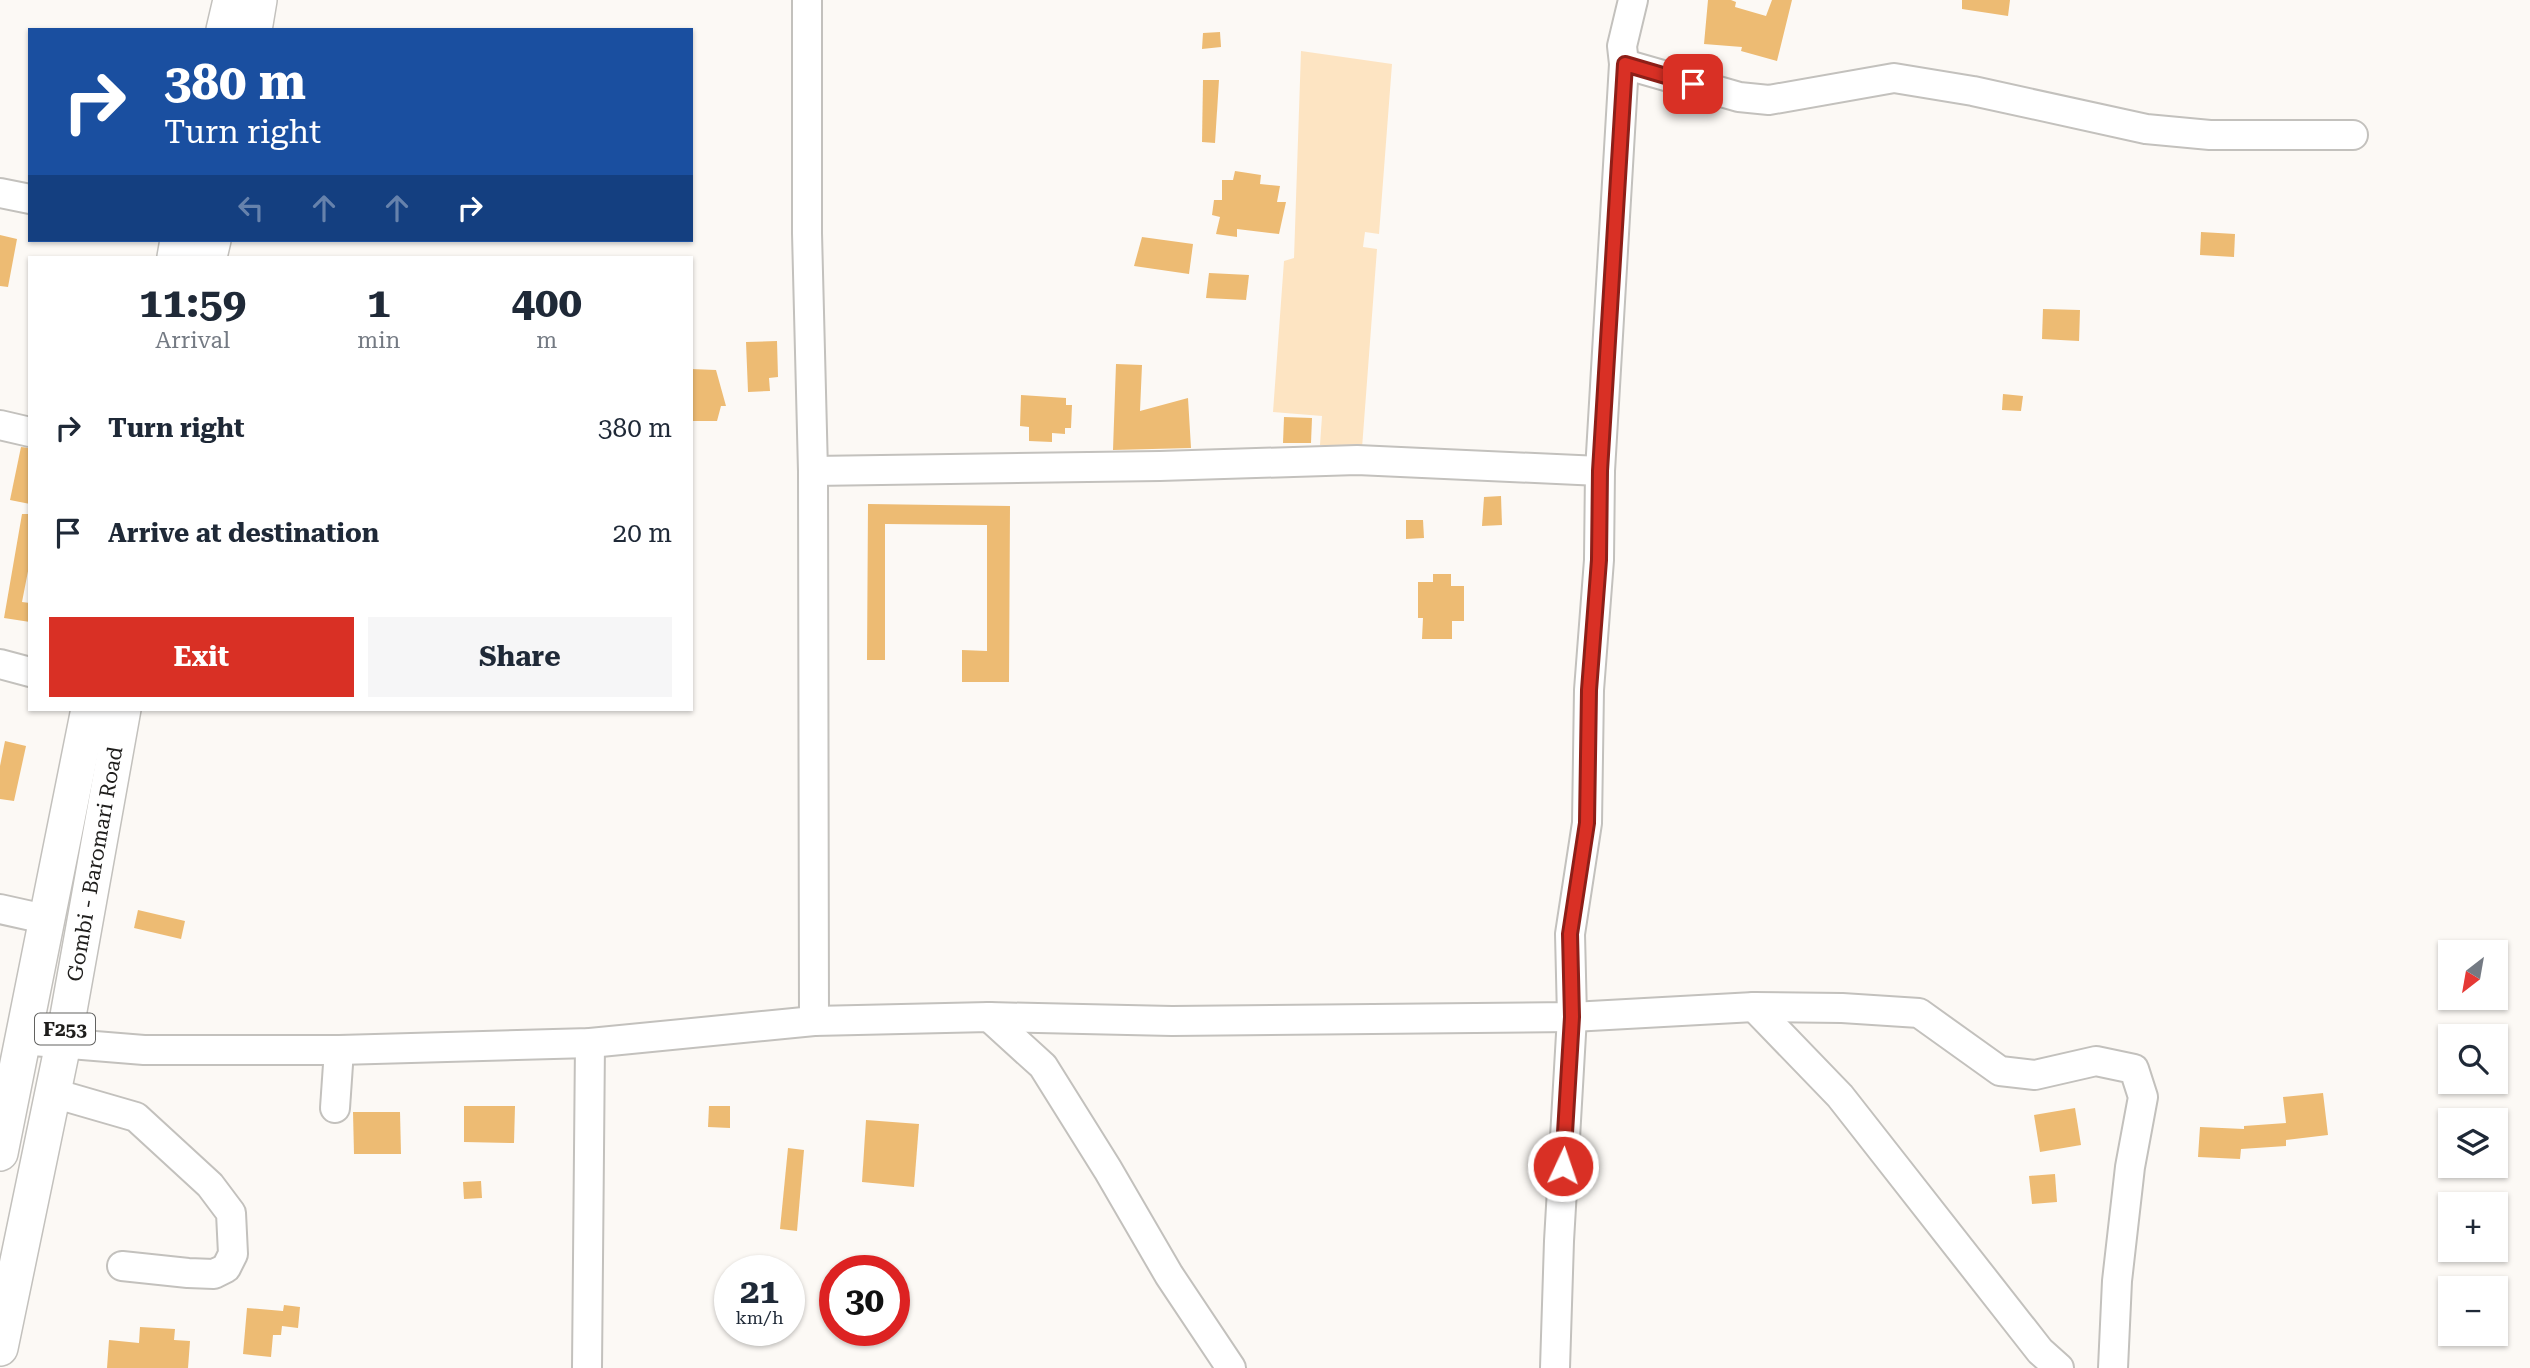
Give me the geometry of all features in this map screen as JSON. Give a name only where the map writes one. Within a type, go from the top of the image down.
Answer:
[{"type":"main road","points":[[224,28],[231,0]]},
{"type":"main road","points":[[254,28],[259,0]]},
{"type":"main road","name":"Gombi - Baromari Road","points":[[0,1153],[89,711]]},
{"type":"main road","name":"Gombi - Baromari Road","points":[[0,1348],[63,1044],[123,711]]},
{"type":"street","points":[[807,0],[807,233],[813,471],[814,1021]]},
{"type":"street","points":[[1555,1368],[1559,1241],[1572,1017],[1570,934],[1587,823],[1589,690],[1599,560],[1600,471],[1625,64],[1622,46],[1633,0]]},
{"type":"street","points":[[1625,64],[1739,97],[1769,100],[1894,78],[1973,91],[2146,129],[2210,135],[2353,135]]},
{"type":"street","points":[[0,194],[28,199]]},
{"type":"street","points":[[0,425],[28,432]]},
{"type":"street","points":[[813,471],[1357,460],[1600,471]]},
{"type":"street","points":[[0,664],[28,671]]},
{"type":"street","points":[[0,909],[45,919]]},
{"type":"street","points":[[1754,1007],[1840,1096],[2040,1351],[2059,1368]]},
{"type":"street","points":[[22,1040],[144,1050],[339,1050],[590,1043],[814,1021],[989,1017],[1186,1021],[1572,1017],[1754,1007],[1842,1007],[1919,1013],[2000,1071],[2035,1075],[2096,1061],[2134,1069],[2143,1097],[2130,1167],[2117,1281],[2113,1368]]},
{"type":"street","points":[[989,1017],[1043,1066],[1169,1275],[1231,1368]]},
{"type":"street","points":[[587,1368],[590,1043]]},
{"type":"street","points":[[335,1108],[339,1050]]},
{"type":"street","points":[[53,1093],[136,1117],[210,1185],[231,1213],[233,1254],[226,1268],[187,1285],[133,1276]]},
{"type":"shaded area","points":[[1301,51],[1392,64],[1379,234],[1365,232],[1363,247],[1377,249],[1362,448],[1320,445],[1322,416],[1273,412],[1284,261],[1294,258]]},
{"type":"building","points":[[1708,0],[1731,0],[1736,2],[1735,7],[1766,16],[1772,0],[1792,0],[1777,61],[1741,51],[1742,47],[1704,44]]},
{"type":"building","points":[[1962,0],[2010,0],[2008,16],[1962,9]]},
{"type":"building","points":[[1220,32],[1221,47],[1202,49],[1203,33]]},
{"type":"building","points":[[1203,80],[1219,80],[1215,143],[1202,142]]},
{"type":"building","points":[[1235,171],[1261,175],[1260,184],[1280,186],[1277,202],[1286,202],[1279,234],[1237,229],[1237,237],[1216,234],[1220,217],[1212,215],[1214,200],[1222,200],[1222,180],[1233,180]]},
{"type":"building","points":[[2201,232],[2235,234],[2234,257],[2200,255]]},
{"type":"building","points":[[0,235],[17,239],[8,287],[0,286]]},
{"type":"building","points":[[1142,237],[1193,244],[1189,274],[1134,266]]},
{"type":"building","points":[[1209,273],[1249,275],[1246,300],[1206,298]]},
{"type":"building","points":[[2043,309],[2080,310],[2079,341],[2042,339]]},
{"type":"building","points":[[777,341],[778,377],[769,378],[770,391],[748,392],[746,342]]},
{"type":"building","points":[[1116,364],[1142,365],[1140,411],[1188,398],[1191,448],[1113,450]]},
{"type":"building","points":[[693,369],[716,370],[726,406],[721,406],[717,421],[693,421]]},
{"type":"building","points":[[2003,394],[2023,396],[2021,411],[2002,410]]},
{"type":"building","points":[[1021,395],[1066,398],[1066,405],[1072,405],[1071,428],[1065,428],[1065,434],[1052,433],[1052,442],[1029,441],[1029,427],[1020,426]]},
{"type":"building","points":[[1284,417],[1312,418],[1311,443],[1283,443]]},
{"type":"building","points":[[21,447],[28,448],[28,504],[10,500]]},
{"type":"building","points":[[1501,496],[1502,525],[1482,526],[1484,497]]},
{"type":"building","points":[[868,504],[1010,506],[1009,682],[962,682],[962,650],[987,651],[987,525],[885,524],[885,660],[867,660]]},
{"type":"building","points":[[22,514],[28,514],[28,571],[22,602],[28,603],[28,622],[4,618]]},
{"type":"building","points":[[1406,520],[1423,520],[1424,538],[1406,539]]},
{"type":"building","points":[[1433,574],[1451,574],[1451,586],[1464,586],[1464,621],[1452,621],[1452,639],[1422,639],[1423,618],[1418,618],[1418,582],[1433,582]]},
{"type":"building","points":[[5,741],[26,746],[14,801],[0,799],[0,766]]},
{"type":"building","points":[[138,910],[185,921],[181,939],[134,928]]},
{"type":"building","points":[[2323,1093],[2328,1135],[2286,1140],[2286,1146],[2241,1149],[2240,1159],[2198,1157],[2200,1127],[2244,1129],[2244,1126],[2286,1123],[2283,1097]]},
{"type":"building","points":[[464,1106],[515,1106],[514,1143],[464,1142]]},
{"type":"building","points":[[709,1106],[730,1106],[730,1128],[708,1127]]},
{"type":"building","points":[[2075,1108],[2081,1145],[2040,1152],[2034,1115]]},
{"type":"building","points":[[353,1112],[400,1112],[401,1154],[354,1154]]},
{"type":"building","points":[[866,1120],[919,1124],[914,1187],[862,1182]]},
{"type":"building","points":[[788,1148],[804,1150],[797,1231],[780,1229]]},
{"type":"building","points":[[2055,1174],[2057,1202],[2032,1204],[2029,1176]]},
{"type":"building","points":[[481,1181],[482,1198],[464,1199],[463,1182]]},
{"type":"building","points":[[284,1305],[300,1307],[298,1328],[282,1326],[281,1335],[273,1335],[271,1357],[243,1354],[247,1308],[283,1311]]},
{"type":"building","points":[[140,1327],[175,1329],[174,1340],[190,1341],[188,1368],[107,1368],[109,1340],[139,1343]]},
{"type":"route","points":[[1563,1166],[1572,1017],[1570,934],[1587,823],[1589,690],[1599,560],[1600,471],[1619,123],[1625,64],[1693,84]]}]
